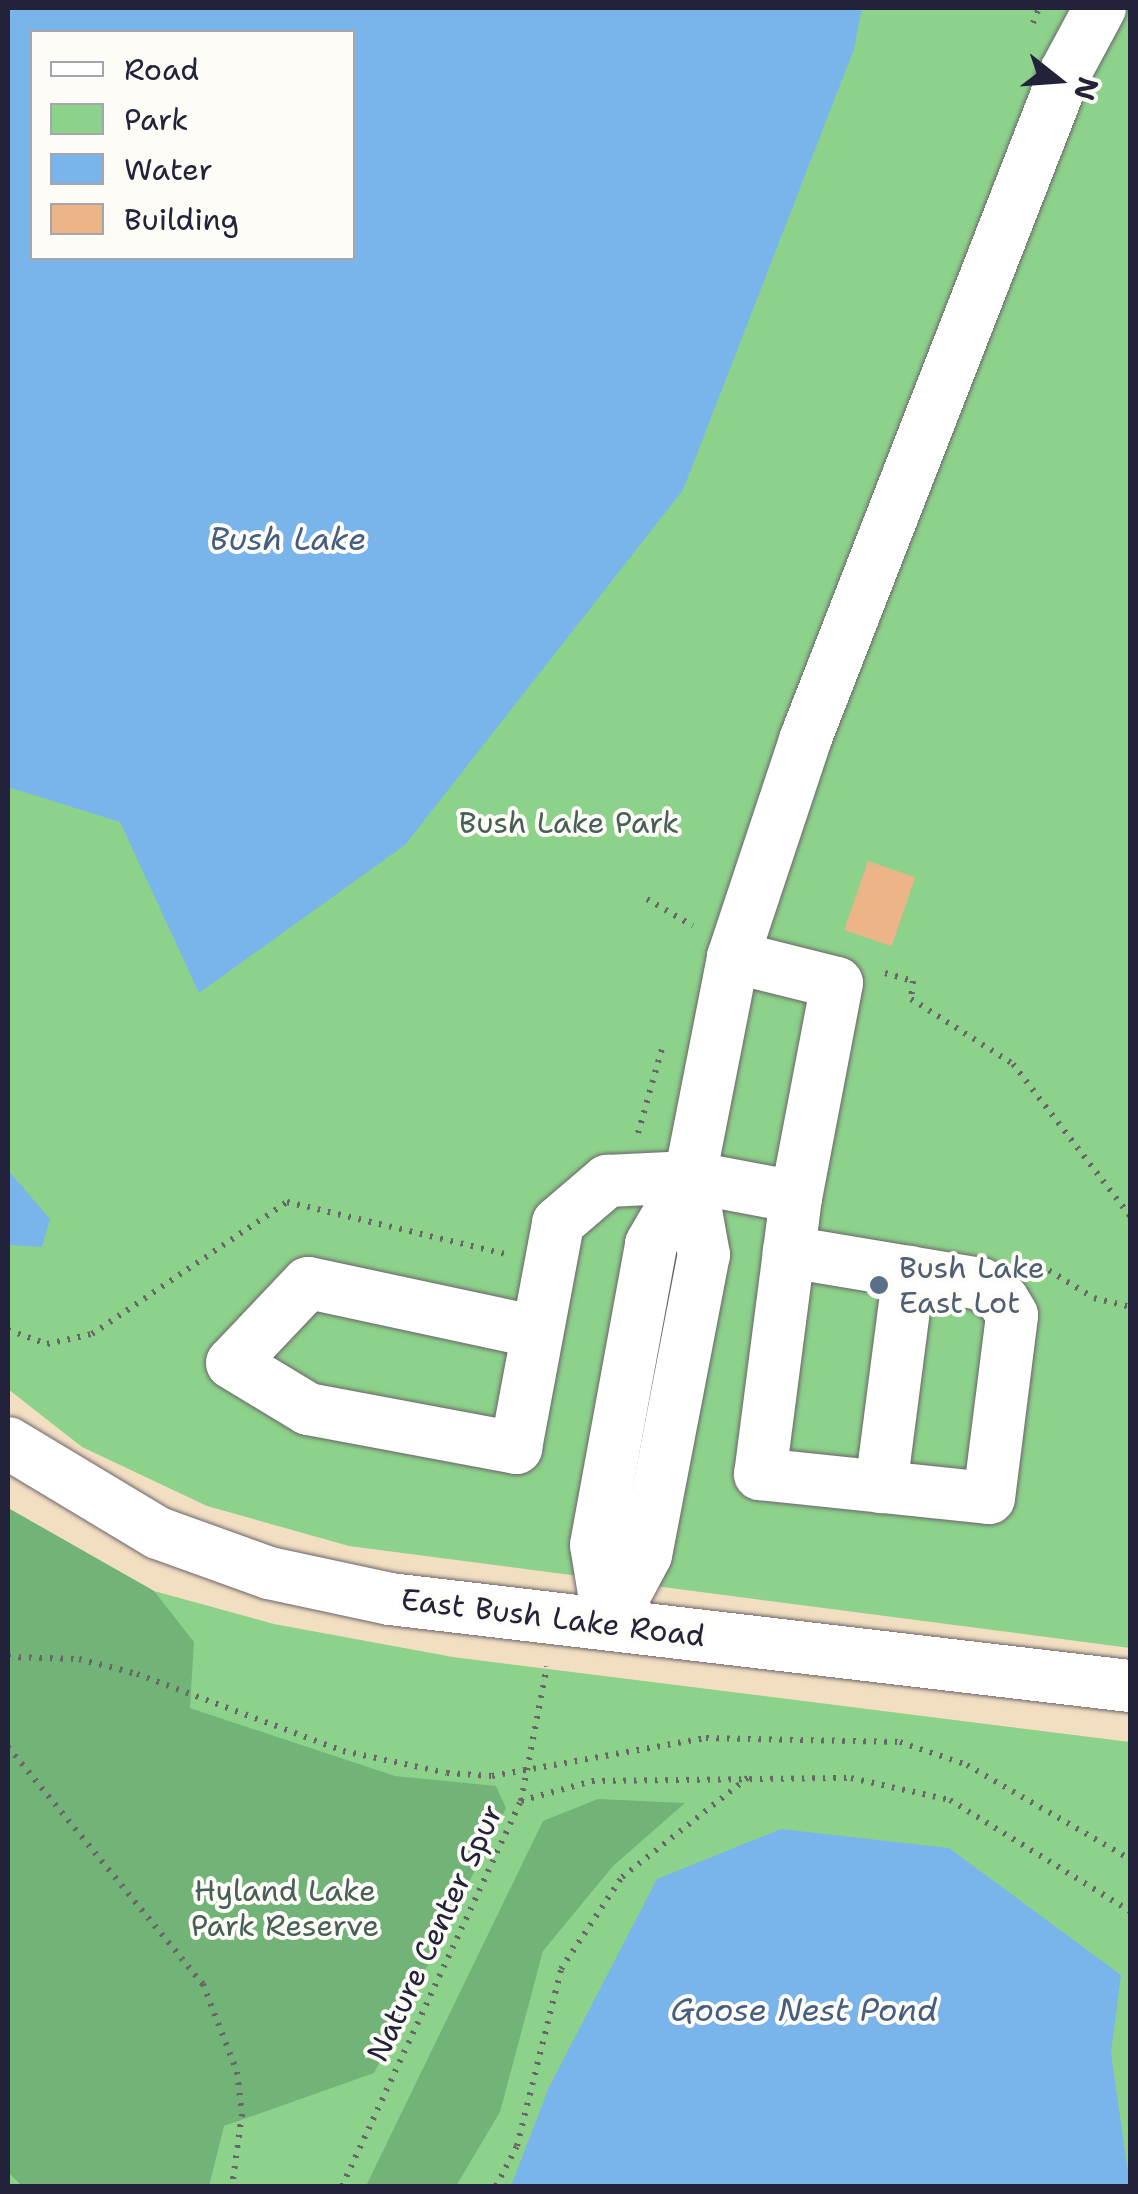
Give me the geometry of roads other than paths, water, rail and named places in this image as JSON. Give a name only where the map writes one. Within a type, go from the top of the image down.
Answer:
[{"type":"street","points":[[609,1624],[646,1556],[704,1255],[690,1177],[711,935],[805,740],[1065,73],[1100,8]]},
{"type":"street","points":[[711,935],[837,983],[796,1198],[788,1252],[760,1474],[989,1498],[1012,1314],[981,1284],[788,1252]]},
{"type":"street","points":[[537,1332],[308,1283],[232,1363],[308,1409],[516,1448],[558,1223],[580,1199],[606,1181],[690,1177],[796,1198]]},
{"type":"street","points":[[881,1486],[909,1272]]},
{"type":"street","name":"East Bush Lake Road","points":[[8,1443],[158,1533],[269,1573],[390,1599],[1130,1686]]},
{"type":"water","name":"Bush Lake","points":[[8,8],[862,8],[854,49],[683,490],[405,845],[199,993],[120,822],[8,787]]},
{"type":"water","points":[[8,1170],[50,1219],[42,1247],[8,1245]]},
{"type":"water","name":"Goose Nest Pond","points":[[781,1829],[949,1848],[1121,1975],[1111,2053],[1130,2186],[511,2186],[549,2087],[657,1879]]},
{"type":"place","name":"Bush Lake East Lot","points":[[879,1285]]},
{"type":"park label","name":"Bush Lake Park","points":[[569,823]]},
{"type":"park label","name":"Hyland Lake Park Reserve","points":[[285,1908]]}]
